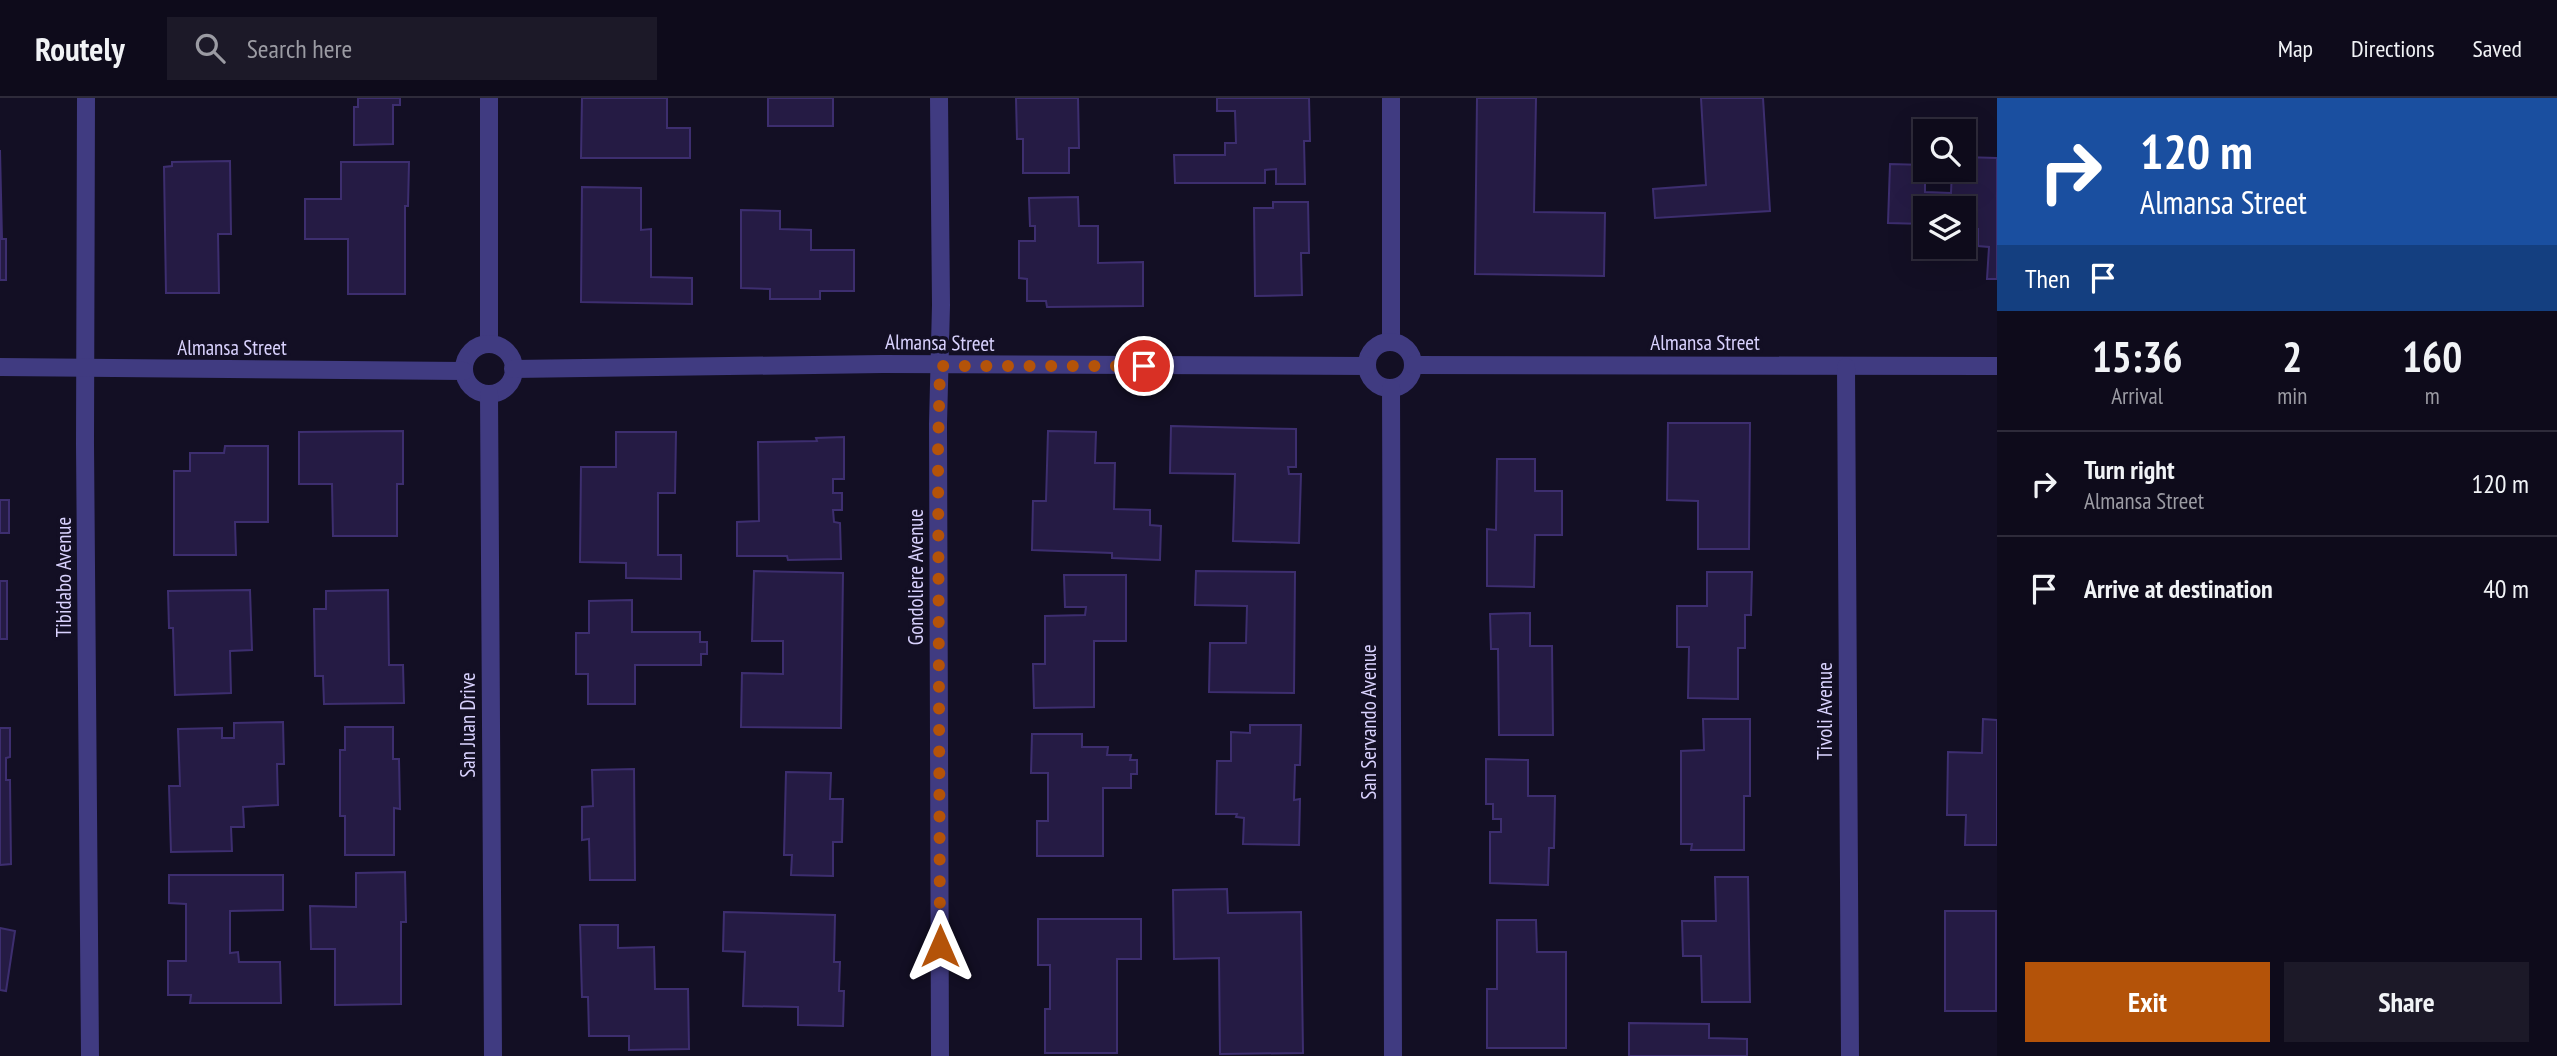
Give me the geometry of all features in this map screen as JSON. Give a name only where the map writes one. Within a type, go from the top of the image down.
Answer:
[{"type":"street","name":"Tibidabo Avenue","points":[[86,98],[90,1056]]},
{"type":"street","points":[[489,98],[489,344]]},
{"type":"street","name":"Gondoliere Avenue","points":[[939,98],[940,1056]]},
{"type":"street","points":[[1391,98],[1391,342]]},
{"type":"street","points":[[1391,342],[1404,347],[1412,358],[1413,365],[1405,383],[1391,388],[1372,379],[1367,366],[1370,353],[1374,349],[1391,342]]},
{"type":"street","points":[[489,344],[503,349],[509,355],[513,369],[506,387],[489,394],[475,390],[469,384],[464,371],[468,355],[481,345],[489,344]]},
{"type":"street","name":"Almansa Street","points":[[513,369],[883,364],[1367,366]]},
{"type":"street","name":"Almansa Street","points":[[1413,365],[1997,366]]},
{"type":"street","name":"Tivoli Avenue","points":[[1846,366],[1850,1056]]},
{"type":"street","name":"Almansa Street","points":[[0,367],[464,371]]},
{"type":"street","name":"San Servando Avenue","points":[[1391,388],[1393,1056]]},
{"type":"street","name":"San Juan Drive","points":[[489,394],[493,1056]]},
{"type":"building","points":[[358,98],[400,98],[400,105],[393,105],[393,144],[354,145],[354,107],[358,107]]},
{"type":"building","points":[[582,98],[667,98],[667,128],[690,128],[690,158],[581,158]]},
{"type":"building","points":[[768,98],[833,98],[833,126],[768,126]]},
{"type":"building","points":[[1016,98],[1078,98],[1079,148],[1069,148],[1069,173],[1023,173],[1023,139],[1017,139]]},
{"type":"building","points":[[1217,98],[1309,98],[1310,141],[1304,141],[1305,184],[1276,184],[1276,169],[1265,170],[1265,183],[1175,183],[1174,155],[1225,155],[1225,143],[1236,143],[1235,111],[1217,111]]},
{"type":"building","points":[[1477,98],[1536,98],[1534,212],[1605,213],[1604,276],[1475,274]]},
{"type":"building","points":[[1701,98],[1763,98],[1770,211],[1655,218],[1653,189],[1706,185]]},
{"type":"building","points":[[0,150],[2,239],[6,239],[6,280],[0,280]]},
{"type":"building","points":[[1976,157],[1997,158],[1997,279],[1987,279],[1989,247],[1978,246],[1976,196],[1913,196],[1913,224],[1888,223],[1890,164],[1913,165],[1913,182],[1925,182],[1925,192],[1951,193],[1951,182],[1976,182]]},
{"type":"building","points":[[230,161],[231,234],[218,234],[219,293],[166,293],[164,167],[172,166],[172,162]]},
{"type":"building","points":[[341,162],[409,162],[408,206],[405,206],[405,294],[348,294],[348,239],[305,239],[305,199],[341,199]]},
{"type":"building","points":[[582,187],[641,188],[641,230],[651,229],[651,277],[692,278],[692,304],[581,302]]},
{"type":"building","points":[[1078,197],[1079,226],[1098,226],[1098,263],[1143,262],[1143,306],[1047,307],[1046,301],[1027,301],[1027,279],[1019,278],[1019,241],[1035,241],[1035,226],[1030,226],[1029,198]]},
{"type":"building","points":[[1273,202],[1308,202],[1309,253],[1301,253],[1302,295],[1255,296],[1254,208],[1273,208]]},
{"type":"building","points":[[741,210],[780,211],[780,229],[811,230],[811,250],[854,250],[854,291],[820,291],[820,299],[770,299],[770,289],[741,288]]},
{"type":"building","points":[[1668,423],[1750,423],[1749,549],[1698,549],[1698,501],[1667,500]]},
{"type":"building","points":[[1171,426],[1296,429],[1296,467],[1288,467],[1289,474],[1301,474],[1299,543],[1233,541],[1235,474],[1170,473]]},
{"type":"building","points":[[403,431],[403,484],[397,484],[397,536],[333,536],[332,484],[299,484],[299,432]]},
{"type":"building","points":[[1048,431],[1096,432],[1095,463],[1115,463],[1114,509],[1150,510],[1150,525],[1161,526],[1160,560],[1112,558],[1112,553],[1032,550],[1033,501],[1046,501]]},
{"type":"building","points":[[616,432],[676,432],[675,493],[658,493],[658,555],[681,555],[681,579],[626,578],[626,563],[580,562],[581,467],[616,467]]},
{"type":"building","points":[[844,437],[844,479],[833,479],[833,493],[842,493],[842,510],[833,510],[834,522],[840,523],[841,559],[788,560],[787,556],[737,556],[737,522],[759,521],[758,442],[817,441],[816,438]]},
{"type":"building","points":[[225,446],[268,446],[268,522],[235,522],[236,555],[174,555],[174,471],[190,471],[190,453],[224,453]]},
{"type":"building","points":[[1497,459],[1535,459],[1535,491],[1562,491],[1562,535],[1535,535],[1534,587],[1487,586],[1487,529],[1496,530]]},
{"type":"building","points":[[0,500],[9,500],[9,533],[0,533]]},
{"type":"building","points":[[754,571],[843,573],[841,728],[741,727],[742,673],[783,674],[783,641],[752,641]]},
{"type":"building","points":[[1196,571],[1295,572],[1294,693],[1209,692],[1210,643],[1246,643],[1247,606],[1195,605]]},
{"type":"building","points":[[1707,572],[1752,572],[1751,615],[1745,615],[1745,648],[1738,648],[1738,699],[1688,698],[1689,647],[1677,647],[1677,606],[1707,606]]},
{"type":"building","points":[[1064,575],[1126,575],[1126,641],[1094,641],[1094,707],[1034,708],[1033,664],[1045,664],[1045,616],[1085,615],[1086,607],[1065,607]]},
{"type":"building","points":[[0,581],[7,581],[7,639],[0,639]]},
{"type":"building","points":[[250,590],[252,650],[230,651],[231,693],[175,695],[173,628],[169,628],[168,591]]},
{"type":"building","points":[[388,590],[389,665],[403,665],[404,703],[324,704],[323,676],[315,676],[314,609],[326,609],[326,591]]},
{"type":"building","points":[[632,600],[632,632],[700,632],[700,642],[707,642],[707,654],[701,654],[701,665],[635,665],[635,704],[588,704],[588,674],[576,674],[576,633],[589,633],[589,601]]},
{"type":"building","points":[[1530,613],[1530,646],[1552,646],[1553,735],[1499,735],[1498,649],[1491,649],[1490,614]]},
{"type":"building","points":[[1703,719],[1750,719],[1750,796],[1744,796],[1744,850],[1691,850],[1692,844],[1681,844],[1681,751],[1704,750]]},
{"type":"building","points":[[1983,719],[1997,720],[1997,845],[1965,845],[1966,815],[1947,815],[1948,752],[1982,753]]},
{"type":"building","points":[[283,722],[284,764],[277,764],[278,805],[243,807],[244,827],[231,827],[232,851],[171,852],[169,786],[180,786],[178,729],[222,728],[222,738],[234,738],[234,723]]},
{"type":"building","points":[[1250,725],[1301,725],[1300,765],[1295,765],[1294,800],[1300,799],[1299,845],[1243,844],[1244,818],[1236,817],[1237,814],[1216,814],[1217,761],[1231,761],[1231,732],[1250,733]]},
{"type":"building","points":[[345,727],[393,727],[393,759],[399,759],[400,809],[394,808],[394,855],[345,855],[345,816],[340,816],[340,750],[345,750]]},
{"type":"building","points":[[0,728],[10,728],[10,757],[6,758],[6,780],[10,780],[11,864],[0,865]]},
{"type":"building","points":[[1032,734],[1082,734],[1082,747],[1108,747],[1107,755],[1131,755],[1130,760],[1137,760],[1137,774],[1131,774],[1131,788],[1103,788],[1103,856],[1037,856],[1037,821],[1048,821],[1048,773],[1031,773]]},
{"type":"building","points":[[1486,759],[1528,760],[1528,796],[1555,796],[1554,848],[1549,848],[1548,885],[1490,883],[1490,832],[1501,832],[1501,819],[1493,819],[1493,804],[1486,804]]},
{"type":"building","points":[[634,769],[635,880],[590,880],[589,839],[582,840],[582,807],[593,806],[592,770]]},
{"type":"building","points":[[786,772],[831,773],[830,799],[843,799],[842,842],[833,842],[833,876],[791,875],[792,855],[784,855]]},
{"type":"building","points":[[405,872],[406,922],[401,922],[401,1004],[335,1005],[335,949],[311,949],[310,906],[356,907],[356,873]]},
{"type":"building","points":[[169,875],[283,875],[283,910],[230,911],[230,953],[238,952],[239,962],[280,962],[281,1003],[190,1003],[191,995],[168,995],[168,961],[186,961],[186,904],[169,903]]},
{"type":"building","points":[[1715,877],[1748,877],[1750,1002],[1702,1002],[1701,956],[1683,956],[1682,921],[1716,921]]},
{"type":"building","points":[[1227,889],[1228,913],[1301,912],[1303,1053],[1220,1054],[1219,958],[1174,959],[1173,890]]},
{"type":"building","points":[[1945,911],[1996,911],[1996,1011],[1945,1011]]},
{"type":"building","points":[[724,912],[835,915],[834,962],[840,962],[839,991],[844,991],[843,1026],[798,1025],[798,1007],[743,1006],[745,952],[723,951]]},
{"type":"building","points":[[1038,919],[1141,919],[1141,959],[1117,959],[1117,1053],[1045,1053],[1045,1009],[1050,1009],[1050,965],[1038,965]]},
{"type":"building","points":[[1497,920],[1536,920],[1537,952],[1566,952],[1566,1048],[1487,1048],[1487,989],[1497,989]]},
{"type":"building","points":[[580,925],[618,925],[618,948],[654,947],[655,989],[688,989],[689,1049],[629,1050],[629,1036],[589,1036],[588,997],[582,997]]},
{"type":"building","points":[[0,928],[15,931],[6,991],[0,990]]},
{"type":"building","points":[[1629,1023],[1709,1024],[1709,1038],[1747,1039],[1747,1056],[1629,1056]]},
{"type":"route","points":[[940,946],[940,366],[1144,366]]}]
